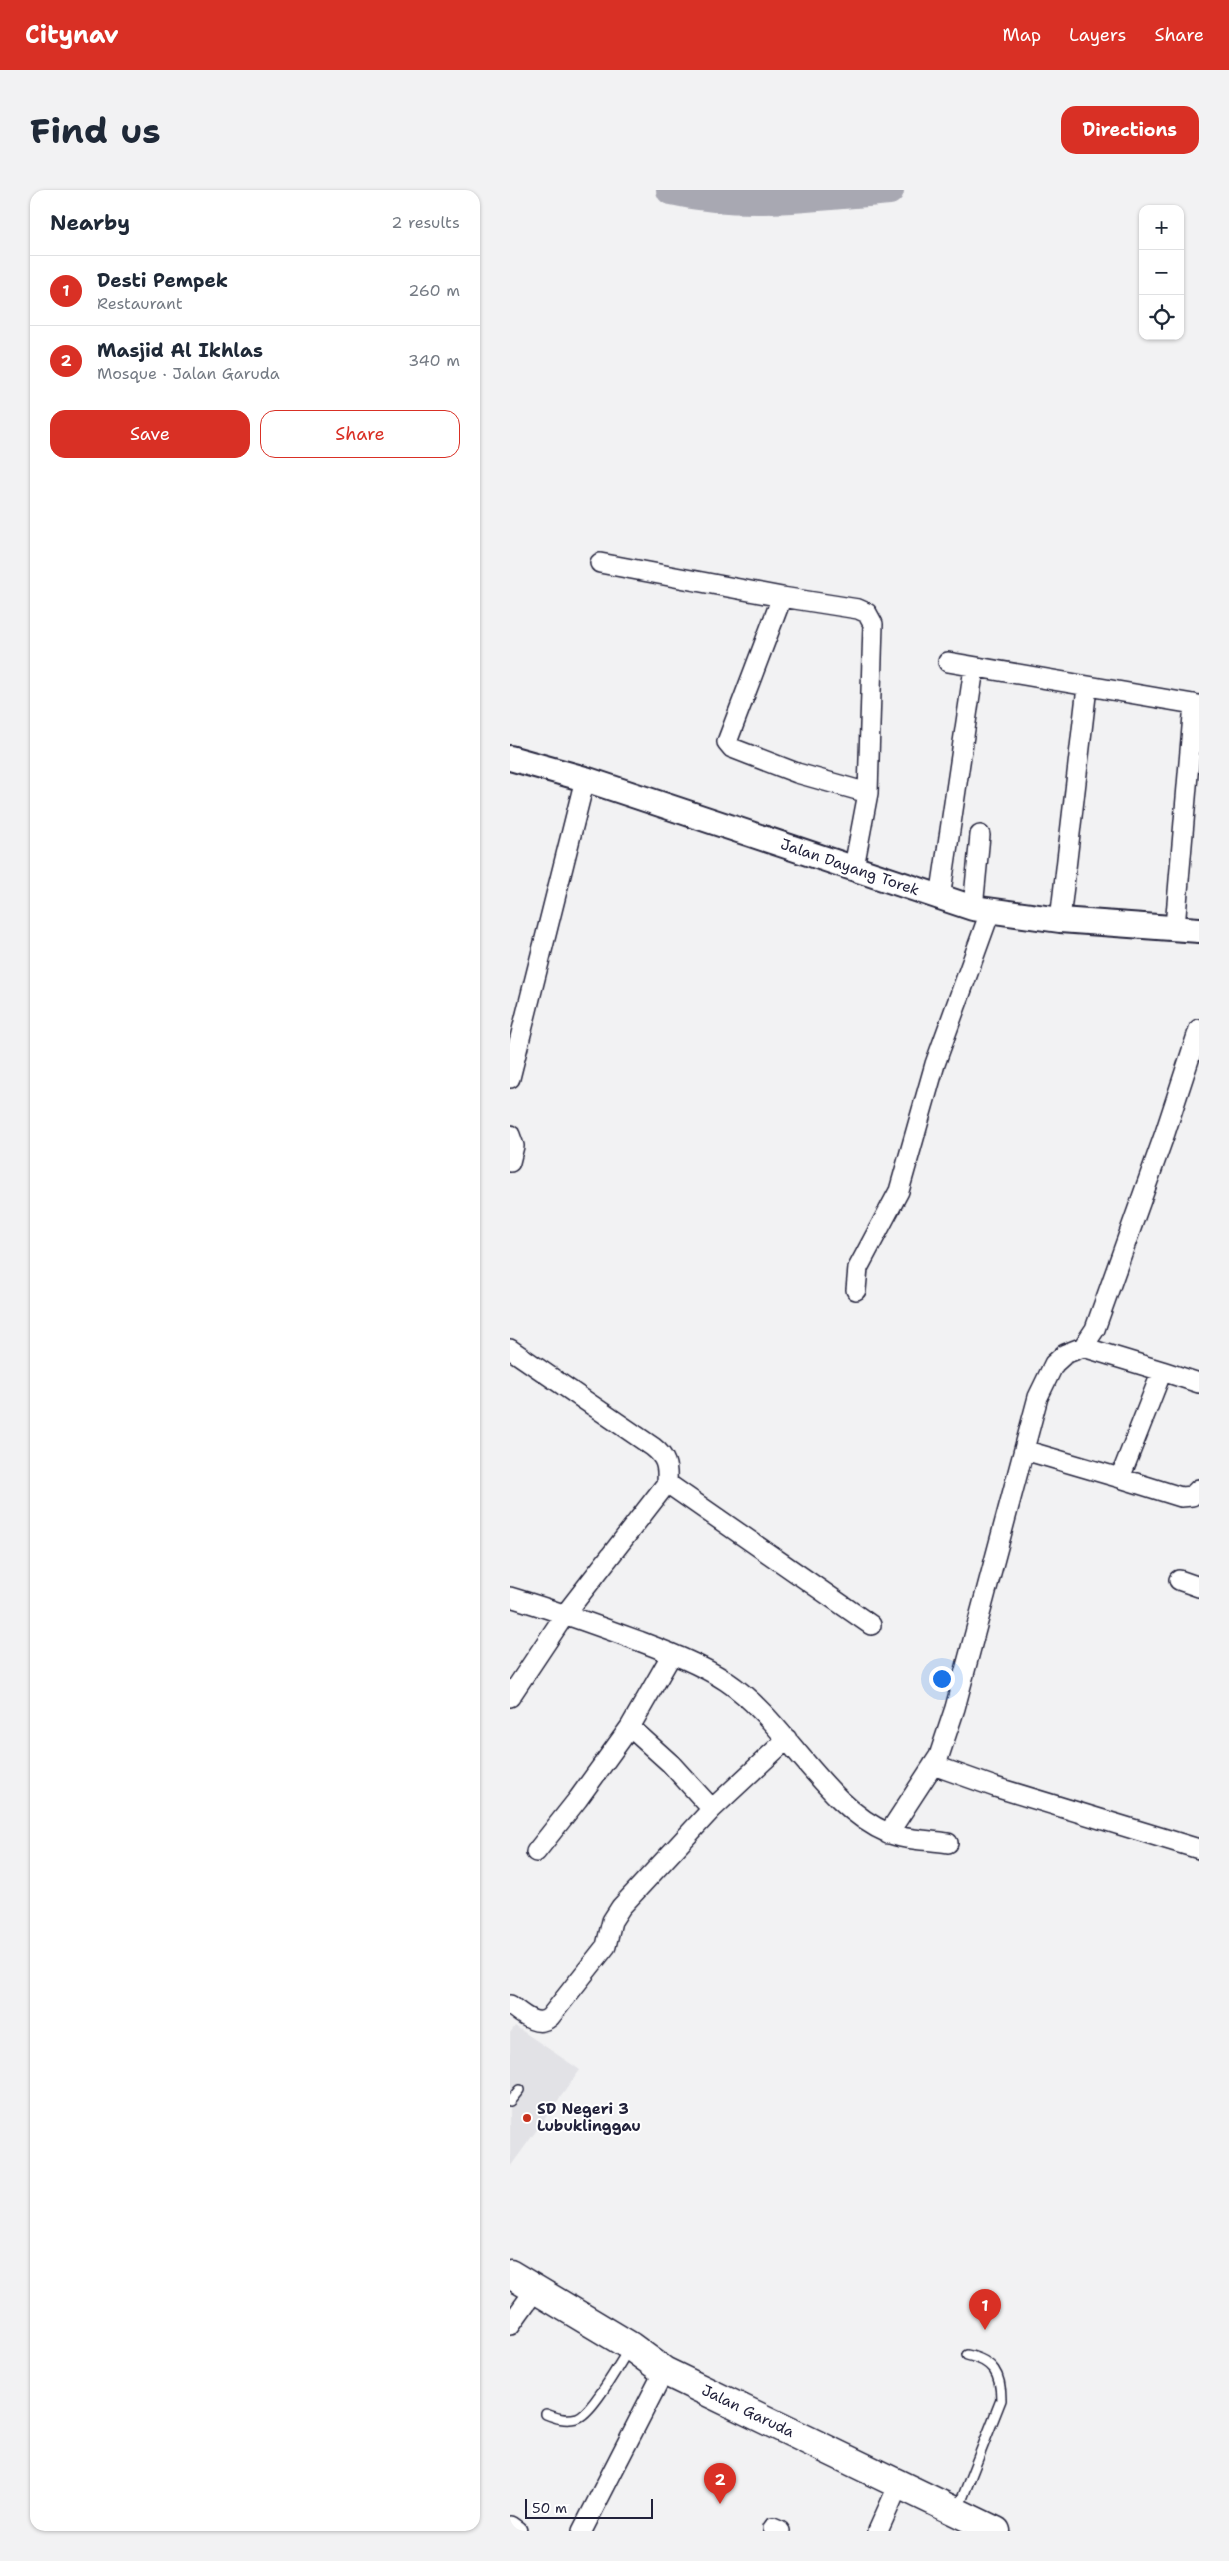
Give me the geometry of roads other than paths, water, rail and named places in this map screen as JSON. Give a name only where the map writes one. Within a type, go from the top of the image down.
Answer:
[{"type":"highway","name":"Jalan Garuda","points":[[510,2274],[630,2346],[664,2371],[996,2531]]},
{"type":"street","points":[[600,563],[782,597],[858,609],[867,613],[873,624],[868,793],[854,867]]},
{"type":"street","points":[[782,597],[727,742],[732,748],[797,773],[868,793]]},
{"type":"street","points":[[948,662],[1197,705],[1175,927]]},
{"type":"street","points":[[940,898],[974,668]]},
{"type":"street","points":[[1060,920],[1087,687]]},
{"type":"street","name":"Jalan Dayang Torek","points":[[510,758],[585,779],[854,867],[940,898],[982,910],[1060,920],[1199,930]]},
{"type":"street","points":[[510,1078],[585,779]]},
{"type":"street","points":[[856,1290],[858,1268],[899,1191],[982,910],[980,835]]},
{"type":"street","points":[[888,1834],[939,1756],[955,1708],[1038,1397],[1054,1364],[1065,1354],[1083,1346],[1095,1329],[1165,1133],[1199,1029]]},
{"type":"street","points":[[510,1135],[514,1146],[510,1162]]},
{"type":"street","points":[[1083,1346],[1199,1383]]},
{"type":"street","points":[[510,1349],[663,1455],[668,1467],[667,1483],[566,1613],[510,1697]]},
{"type":"street","points":[[1120,1478],[1162,1371]]},
{"type":"street","points":[[1024,1450],[1181,1497],[1192,1496],[1199,1489]]},
{"type":"street","points":[[667,1483],[871,1625]]},
{"type":"street","points":[[1179,1580],[1199,1587]]},
{"type":"street","points":[[510,1597],[566,1613],[672,1654],[725,1681],[751,1702],[787,1739],[849,1810],[888,1834],[948,1842]]},
{"type":"street","points":[[536,1852],[578,1800],[630,1727],[672,1654]]},
{"type":"street","points":[[630,1727],[670,1764],[712,1809]]},
{"type":"street","points":[[510,2005],[538,2022],[545,2022],[550,2018],[606,1946],[612,1921],[621,1907],[712,1809],[787,1739]]},
{"type":"street","points":[[933,1765],[995,1787],[1199,1849]]},
{"type":"street","points":[[510,2325],[535,2290]]},
{"type":"street","points":[[582,2531],[664,2371]]},
{"type":"street","points":[[878,2531],[899,2484]]},
{"type":"street","points":[[510,2526],[517,2531]]},
{"type":"lane","points":[[510,2101],[519,2090]]},
{"type":"lane","points":[[546,2414],[561,2420],[578,2418],[589,2409],[630,2346]]},
{"type":"lane","points":[[957,2511],[1002,2400],[1001,2381],[997,2372],[981,2358],[967,2355]]},
{"type":"waterway","points":[[671,190],[725,198],[753,199],[780,199],[889,190]]},
{"type":"place","name":"SD Negeri 3 Lubuklinggau","points":[[527,2118]]},
{"type":"place","name":"Desti Pempek","points":[[985,2330]]},
{"type":"place","name":"Masjid Al Ikhlas","points":[[720,2504]]}]
